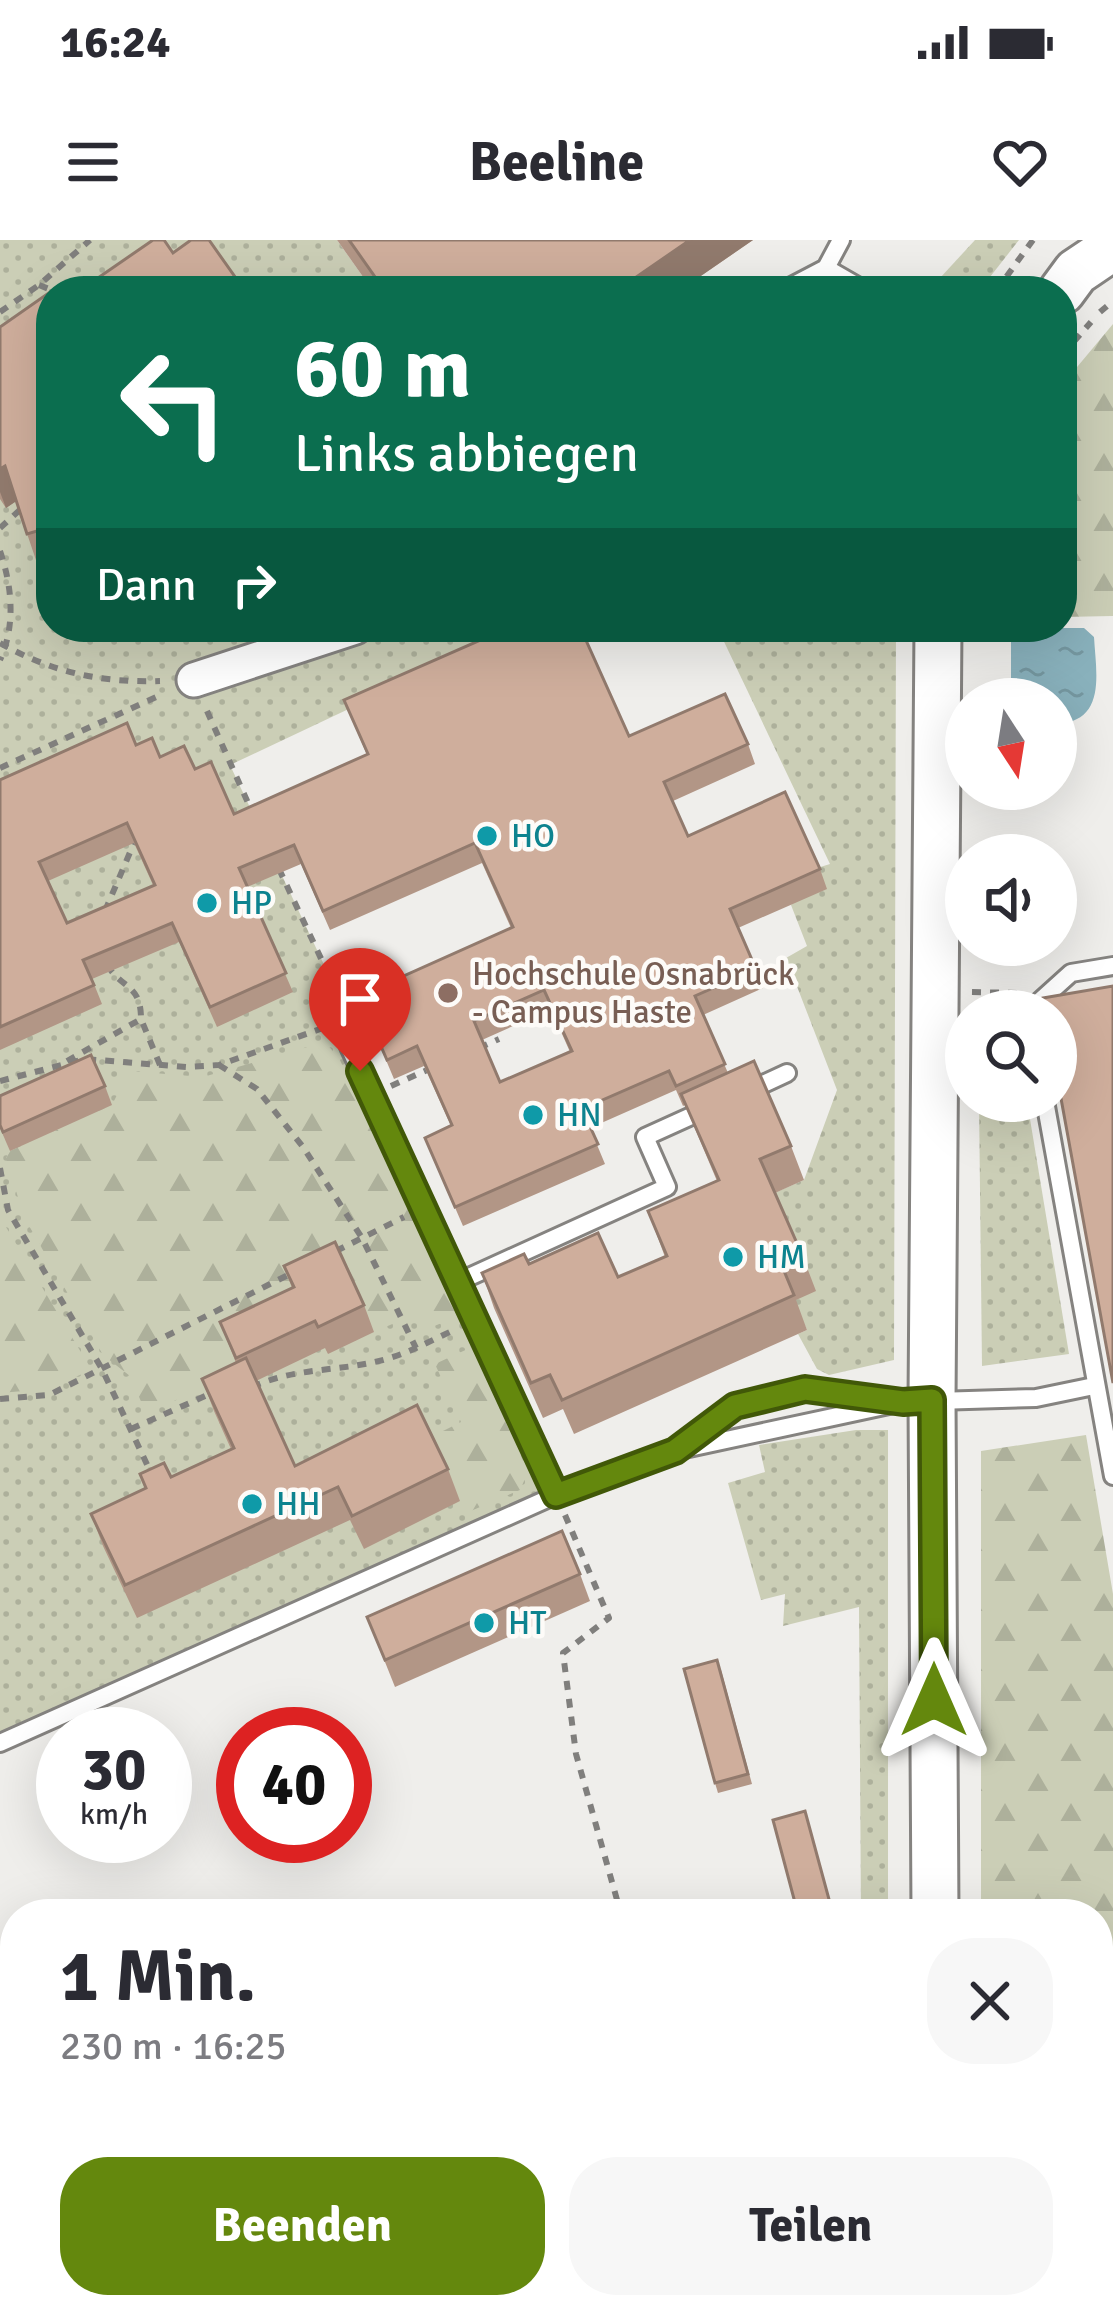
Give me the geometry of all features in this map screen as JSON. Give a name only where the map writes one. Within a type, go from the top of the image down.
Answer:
[{"type":"street","points":[[1073,276],[1113,247]]},
{"type":"street","points":[[194,680],[309,642]]},
{"type":"street","points":[[935,1899],[918,1401],[938,642]]},
{"type":"lane","points":[[811,276],[826,268],[842,240]]},
{"type":"lane","points":[[826,268],[840,276]]},
{"type":"lane","points":[[1055,990],[1071,973],[1113,966]]},
{"type":"lane","points":[[349,1018],[349,1047],[556,1495]]},
{"type":"lane","points":[[458,1282],[667,1186],[645,1137],[787,1073]]},
{"type":"lane","points":[[1049,1122],[1113,1476]]},
{"type":"lane","points":[[675,1451],[735,1406],[805,1389],[918,1401],[1036,1398],[1094,1386]]},
{"type":"lane","points":[[0,1743],[556,1495],[675,1451],[918,1401]]},
{"type":"path","points":[[49,276],[90,240]]},
{"type":"path","points":[[1007,276],[1033,240]]},
{"type":"path","points":[[0,313],[36,287]]},
{"type":"path","points":[[1077,339],[1113,301]]},
{"type":"path","points":[[0,528],[22,508]]},
{"type":"path","points":[[0,551],[8,572],[12,610],[0,660]]},
{"type":"path","points":[[3,645],[39,663],[99,679],[194,680]]},
{"type":"path","points":[[0,768],[194,680]]},
{"type":"path","points":[[194,680],[260,829]]},
{"type":"path","points":[[103,921],[109,896],[134,843]]},
{"type":"path","points":[[0,1081],[85,1059],[219,1065],[349,1018],[270,850]]},
{"type":"path","points":[[104,952],[114,976],[133,988],[141,1002],[141,1019],[160,1064]]},
{"type":"path","points":[[64,1063],[141,1019]]},
{"type":"path","points":[[478,1048],[499,1040]]},
{"type":"path","points":[[219,1065],[257,1089],[279,1113],[362,1238],[416,1348]]},
{"type":"path","points":[[371,1094],[435,1067]]},
{"type":"path","points":[[0,1168],[8,1210],[102,1369],[155,1483]]},
{"type":"path","points":[[322,1258],[425,1206]]},
{"type":"path","points":[[0,1399],[49,1395],[302,1268]]},
{"type":"path","points":[[243,1391],[277,1376],[376,1364],[476,1321]]},
{"type":"path","points":[[130,1430],[226,1386]]},
{"type":"path","points":[[556,1495],[609,1618],[563,1653],[576,1754],[617,1899]]},
{"type":"green space","points":[[0,240],[337,240],[362,276],[36,276],[36,642],[490,642],[230,765],[349,1018],[349,1048],[553,1491],[65,1707],[36,1707],[36,1720],[0,1736]]},
{"type":"green space","points":[[975,240],[1019,240],[991,276],[942,276]]},
{"type":"green space","points":[[1113,324],[1113,616],[1077,617],[1077,367]]},
{"type":"green space","points":[[457,642],[489,642],[463,654]]},
{"type":"green space","points":[[724,642],[896,642],[894,1360],[829,1375],[817,1369],[798,1334],[807,1330],[794,1301],[772,1194],[804,1180],[837,1090],[786,958],[807,946],[791,905],[817,868],[830,864]]},
{"type":"green space","points":[[325,1042],[339,1058],[459,1316],[422,1331],[413,1315],[374,1332],[345,1270],[246,1385],[227,1378],[146,1413],[130,1376],[103,1355],[24,1217],[6,1158],[10,1151],[112,1105],[129,1071],[203,1077]]},
{"type":"green space","points":[[979,1122],[1030,1122],[1069,1354],[982,1366]]},
{"type":"green space","points":[[0,1217],[88,1364],[87,1372],[47,1389],[0,1393]]},
{"type":"green space","points":[[472,1347],[528,1472],[520,1490],[466,1513],[429,1438],[461,1422],[435,1364]]},
{"type":"green space","points":[[856,1430],[888,1430],[888,1899],[861,1899],[859,1607],[783,1626],[785,1594],[761,1600],[728,1483],[765,1472],[759,1445]]},
{"type":"green space","points":[[1086,1435],[1113,1594],[1113,1899],[981,1899],[981,1451]]},
{"type":"water","points":[[1077,628],[1094,637],[1095,693],[1084,715],[1077,718],[1077,678],[1011,678],[1011,642],[1077,642]]},
{"type":"building","points":[[153,240],[164,240],[173,253],[191,240],[209,240],[234,276],[101,276]]},
{"type":"building","points":[[349,240],[690,240],[638,276],[374,276]]},
{"type":"building","points":[[36,302],[36,531],[27,534],[5,466],[0,469],[0,327]]},
{"type":"building","points":[[476,642],[587,642],[629,736],[725,694],[748,744],[664,782],[688,836],[785,792],[820,869],[730,909],[756,969],[695,996],[725,1064],[676,1086],[669,1071],[582,1109],[598,1144],[455,1207],[425,1138],[452,1125],[417,1046],[387,1060],[359,996],[513,927],[475,843],[323,911],[294,845],[239,868],[286,973],[210,1007],[172,923],[83,960],[94,985],[0,1027],[0,780],[127,723],[136,745],[152,738],[160,757],[184,746],[195,769],[211,762],[234,814],[368,754],[344,700]],"holes":[[[127,823],[155,885],[67,923],[39,862]],[[544,990],[572,1051],[500,1082],[474,1021]]]},
{"type":"building","points":[[1113,986],[1113,1383],[1065,1122],[1077,1122],[1077,992]]},
{"type":"building","points":[[91,1055],[105,1086],[3,1132],[0,1096]]},
{"type":"building","name":"HM","points":[[754,1061],[791,1146],[760,1159],[803,1257],[782,1266],[794,1295],[562,1400],[550,1375],[531,1383],[482,1273],[524,1254],[529,1264],[598,1233],[618,1277],[667,1256],[648,1211],[719,1180],[681,1094]]},
{"type":"building","points":[[335,1242],[364,1305],[318,1327],[315,1321],[236,1358],[220,1322],[294,1287],[284,1266]]},
{"type":"building","points":[[246,1358],[295,1466],[417,1405],[448,1469],[352,1516],[338,1487],[125,1585],[91,1514],[146,1488],[140,1474],[164,1463],[171,1477],[234,1448],[202,1379]]},
{"type":"building","points":[[562,1531],[580,1574],[385,1660],[367,1617]]},
{"type":"building","points":[[717,1660],[748,1774],[715,1783],[684,1669]]},
{"type":"building","points":[[805,1811],[829,1899],[794,1899],[773,1820]]},
{"type":"place","name":"HO","points":[[487,836]]},
{"type":"place","name":"HP","points":[[207,903]]},
{"type":"place","name":"Hochschule Osnabrück - Campus Haste","points":[[448,993]]},
{"type":"place","name":"HN","points":[[533,1115]]},
{"type":"place","name":"HM","points":[[733,1257]]},
{"type":"place","name":"HH","points":[[252,1504]]},
{"type":"place","name":"HT","points":[[484,1623]]},
{"type":"route","points":[[360,1071],[556,1495],[675,1451],[735,1406],[805,1389],[903,1402],[932,1400],[934,1700]]}]
